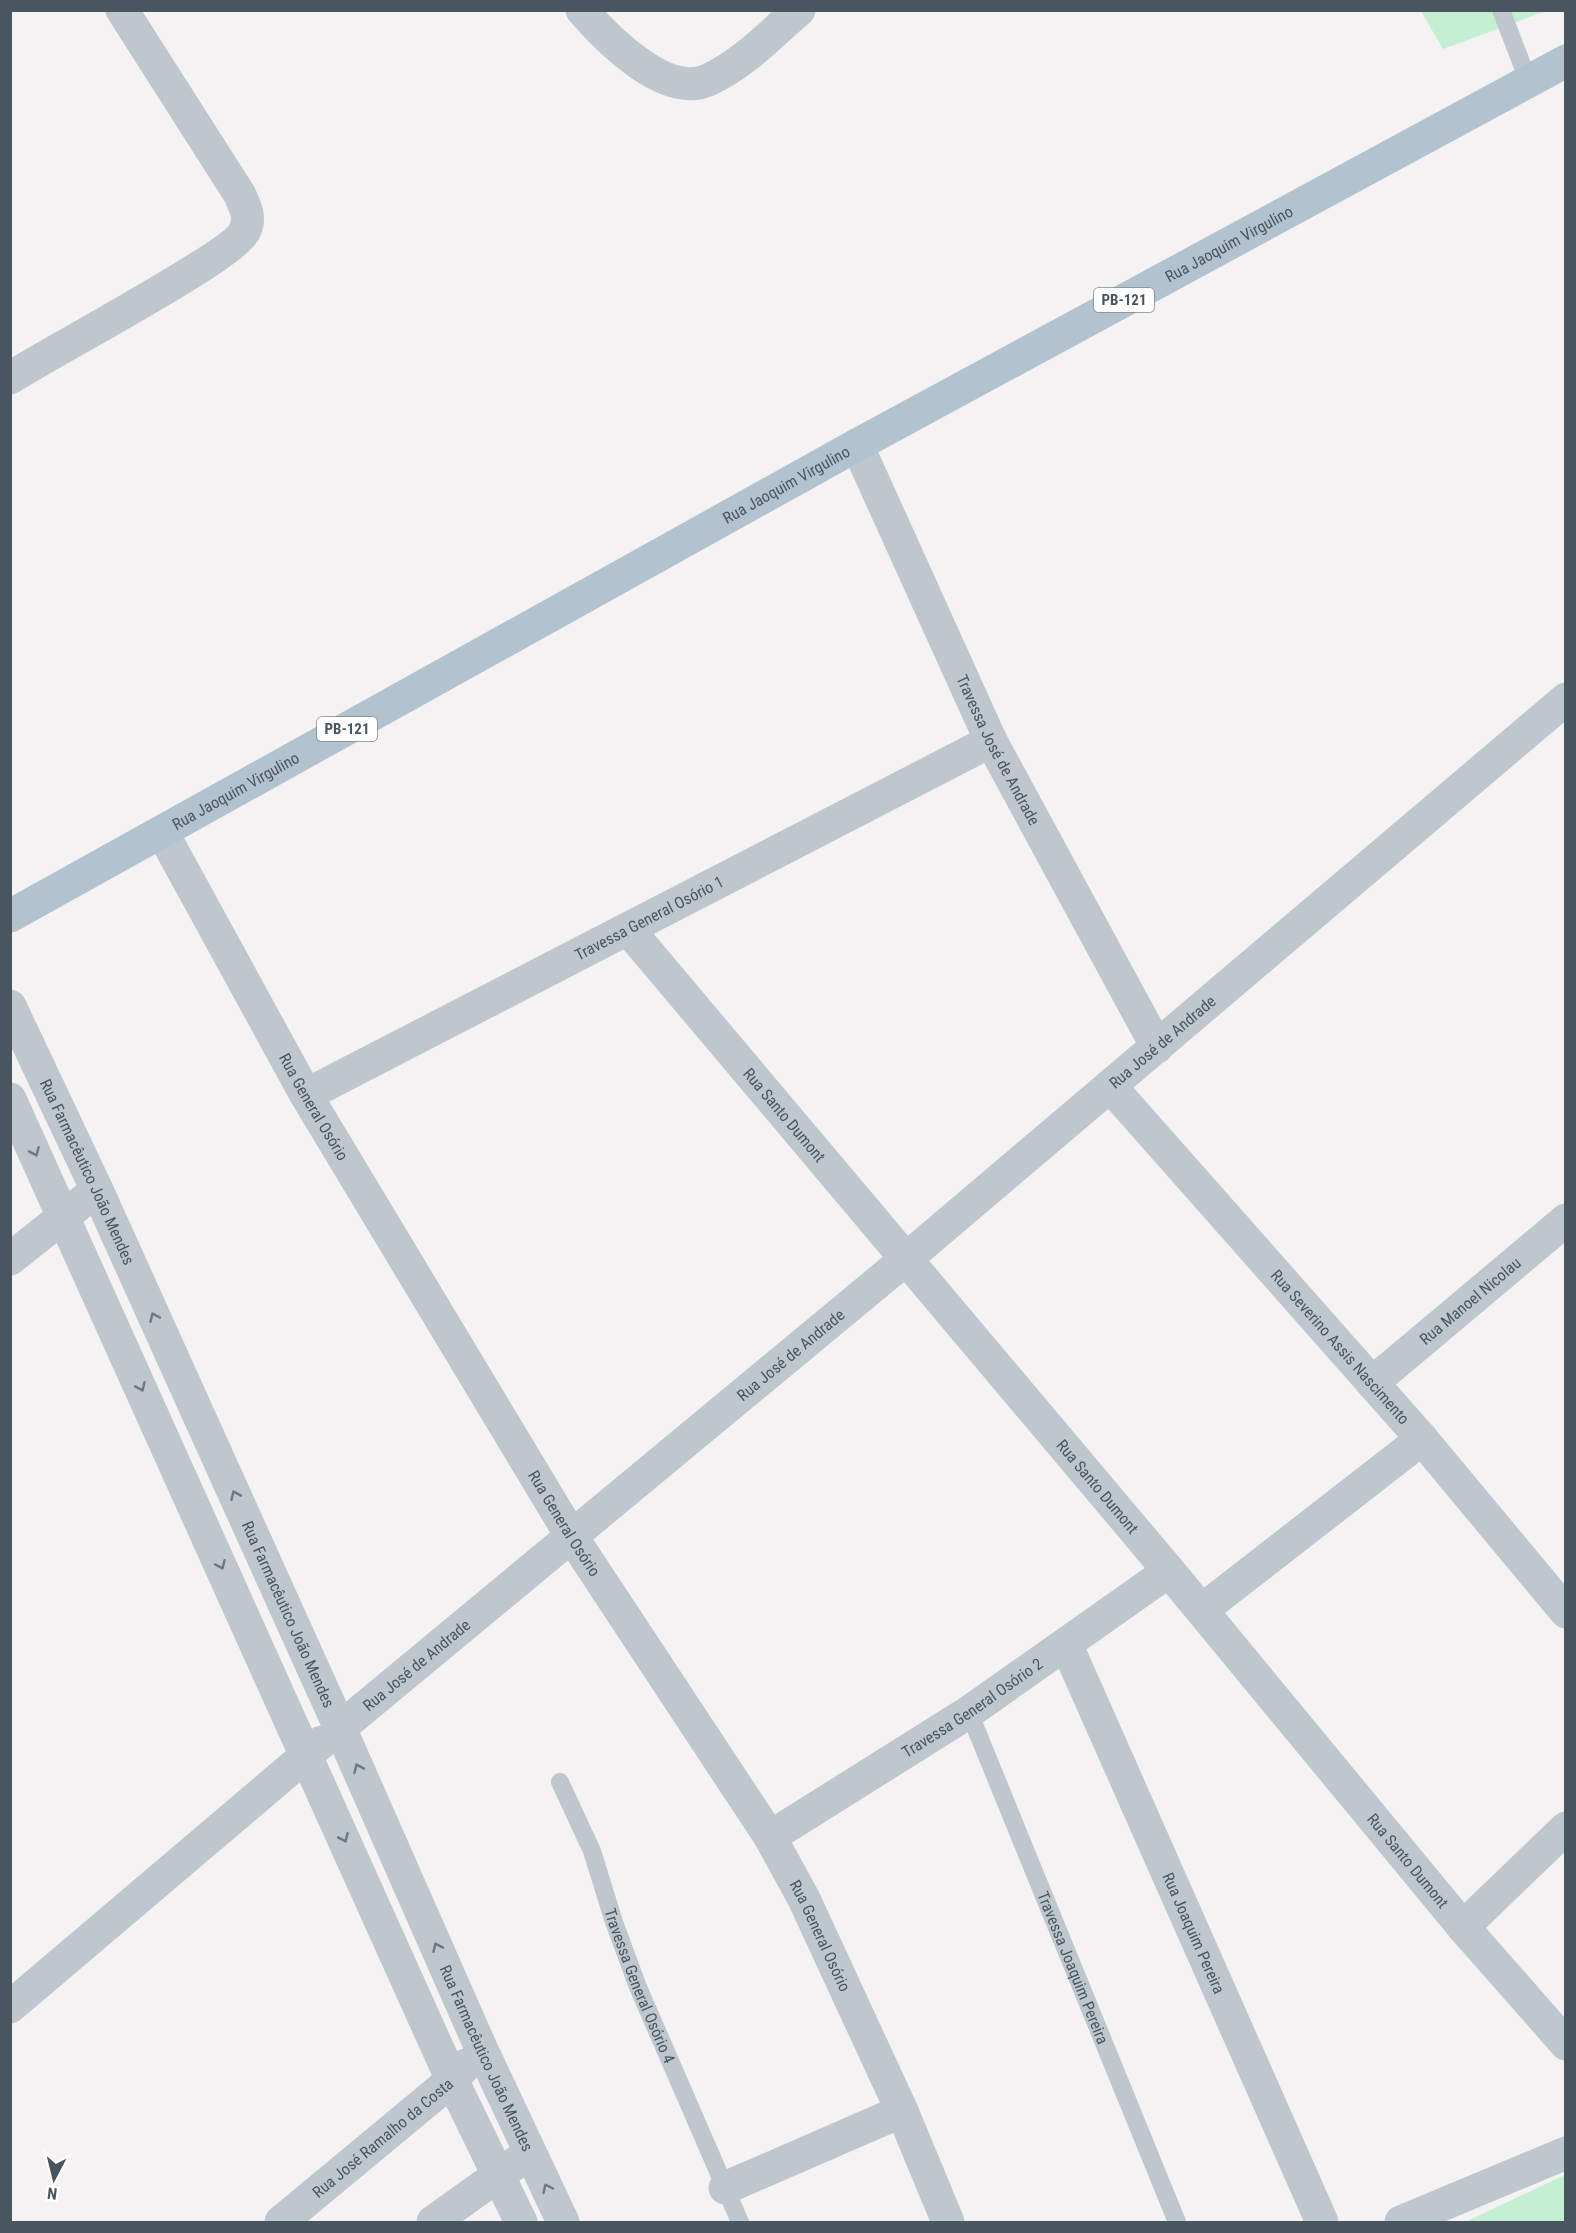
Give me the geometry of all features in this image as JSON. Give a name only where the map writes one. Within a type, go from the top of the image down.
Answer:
[{"type":"main road","name":"Rua Jaoquim Virgulino","points":[[10,916],[857,445],[1566,61]]},
{"type":"street","points":[[10,378],[163,289],[222,252],[245,232],[249,215],[240,195],[122,10]]},
{"type":"street","points":[[582,10],[628,57],[658,74],[675,81],[691,83],[707,81],[739,60],[799,10]]},
{"type":"street","name":"Travessa José de Andrade","points":[[857,445],[991,741],[1157,1047]]},
{"type":"street","name":"Rua José de Andrade","points":[[10,2007],[307,1754],[906,1259],[1566,699]]},
{"type":"street","name":"Travessa General Osório 1","points":[[306,1095],[991,741]]},
{"type":"street","name":"Rua General Osório","points":[[162,832],[306,1095],[572,1537],[770,1838],[804,1899],[902,2111],[948,2223]]},
{"type":"street","name":"Rua Santo Dumont","points":[[628,929],[1202,1610],[1463,1927],[1566,2044]]},
{"type":"street","name":"Rua Farmacêutico João Mendes","points":[[10,1006],[97,1190],[340,1728],[481,2048],[563,2223]]},
{"type":"street","name":"Rua Severino Assis Nascimento","points":[[1110,1086],[1422,1439],[1566,1612]]},
{"type":"street","points":[[10,1099],[452,2080],[521,2223]]},
{"type":"street","points":[[10,1259],[97,1190]]},
{"type":"street","name":"Rua Manoel Nicolau","points":[[1372,1383],[1566,1220]]},
{"type":"street","points":[[1202,1610],[1422,1439]]},
{"type":"street","name":"Travessa General Osório 2","points":[[770,1838],[969,1712],[1169,1571]]},
{"type":"street","name":"Rua Joaquim Pereira","points":[[1066,1644],[1322,2223]]},
{"type":"street","points":[[1463,1927],[1566,1828]]},
{"type":"street","name":"Rua José Ramalho da Costa","points":[[281,2223],[452,2080],[481,2048]]},
{"type":"street","points":[[725,2188],[902,2111]]},
{"type":"street","points":[[433,2223],[531,2152]]},
{"type":"street","points":[[1401,2223],[1566,2153]]},
{"type":"lane","points":[[1501,10],[1528,80]]},
{"type":"lane","name":"Travessa Joaquim Pereira","points":[[969,1712],[1177,2223]]},
{"type":"lane","name":"Travessa General Osório 4","points":[[560,1782],[592,1851],[614,1922],[638,1987],[740,2223]]},
{"type":"green space","points":[[1421,11],[1546,11],[1443,49]]},
{"type":"green space","points":[[1565,2175],[1565,2222],[1465,2222]]}]
